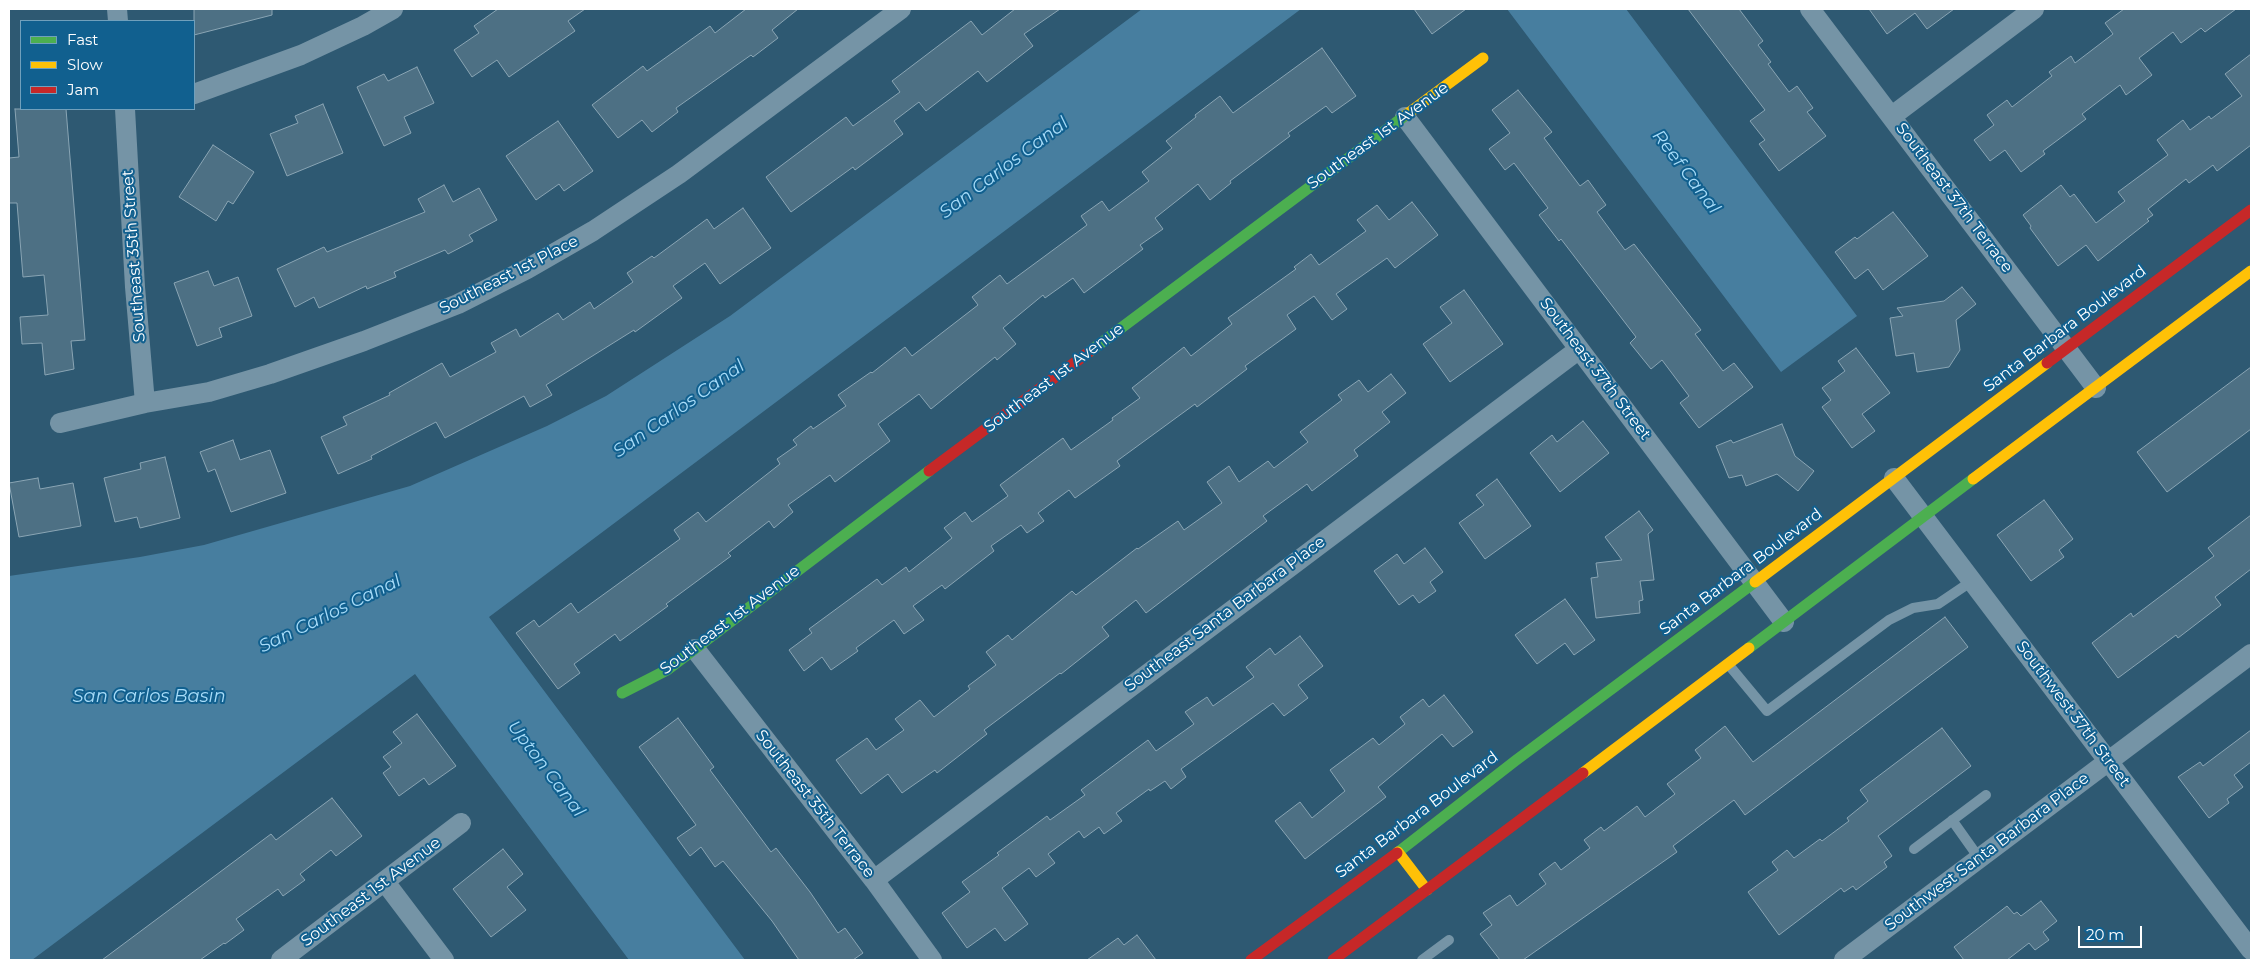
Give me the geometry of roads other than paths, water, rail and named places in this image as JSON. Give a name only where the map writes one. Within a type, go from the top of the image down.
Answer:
[{"type":"main road","name":"Southeast 1st Avenue","points":[[622,694],[667,670],[1262,222],[1484,58]]},
{"type":"main road","name":"Santa Barbara Boulevard","points":[[1250,960],[1398,852],[2251,210]]},
{"type":"main road","points":[[1333,960],[2251,271]]},
{"type":"main road","points":[[1398,852],[1427,890]]},
{"type":"street","points":[[195,94],[301,55],[363,26],[393,9]]},
{"type":"street","name":"Southeast 1st Place","points":[[60,423],[145,403],[209,392],[270,374],[364,341],[458,304],[527,269],[593,231],[679,174],[901,9]]},
{"type":"street","name":"Southeast 37th Terrace","points":[[1810,9],[2096,388]]},
{"type":"street","points":[[1892,116],[2034,9]]},
{"type":"street","name":"Southeast 35th Street","points":[[130,110],[135,287],[145,403]]},
{"type":"street","name":"Southeast 37th Street","points":[[1405,117],[1784,622]]},
{"type":"street","name":"Southeast Santa Barbara Place","points":[[874,880],[1578,350]]},
{"type":"street","name":"Southwest 37th Street","points":[[1894,478],[2251,950]]},
{"type":"street","name":"Southeast 35th Terrace","points":[[695,649],[874,880],[932,960]]},
{"type":"street","name":"Southwest Santa Barbara Place","points":[[1844,960],[2251,654]]},
{"type":"street","name":"Southeast 1st Avenue","points":[[281,960],[461,823]]},
{"type":"street","points":[[385,882],[444,960]]},
{"type":"lane","points":[[1728,664],[1767,711],[1889,620],[1913,608],[1938,604],[1972,581]]},
{"type":"lane","points":[[1914,849],[1986,794]]},
{"type":"lane","points":[[1952,820],[1979,858]]},
{"type":"lane","points":[[1422,960],[1449,940]]},
{"type":"water","points":[[1142,9],[1301,9],[489,617],[745,960],[629,960],[415,674],[32,960],[9,960],[9,576],[140,557],[204,545],[410,486],[547,426],[606,396],[730,316]]},
{"type":"water","name":"Reef Canal","points":[[1507,9],[1626,9],[1857,316],[1781,372]]},
{"type":"water label","name":"San Carlos Canal","points":[[1004,168]]},
{"type":"water label","name":"San Carlos Canal","points":[[679,409]]},
{"type":"water label","name":"San Carlos Canal","points":[[330,614]]},
{"type":"water label","name":"San Carlos Basin","points":[[149,697]]},
{"type":"water label","name":"Upton Canal","points":[[546,769]]}]
